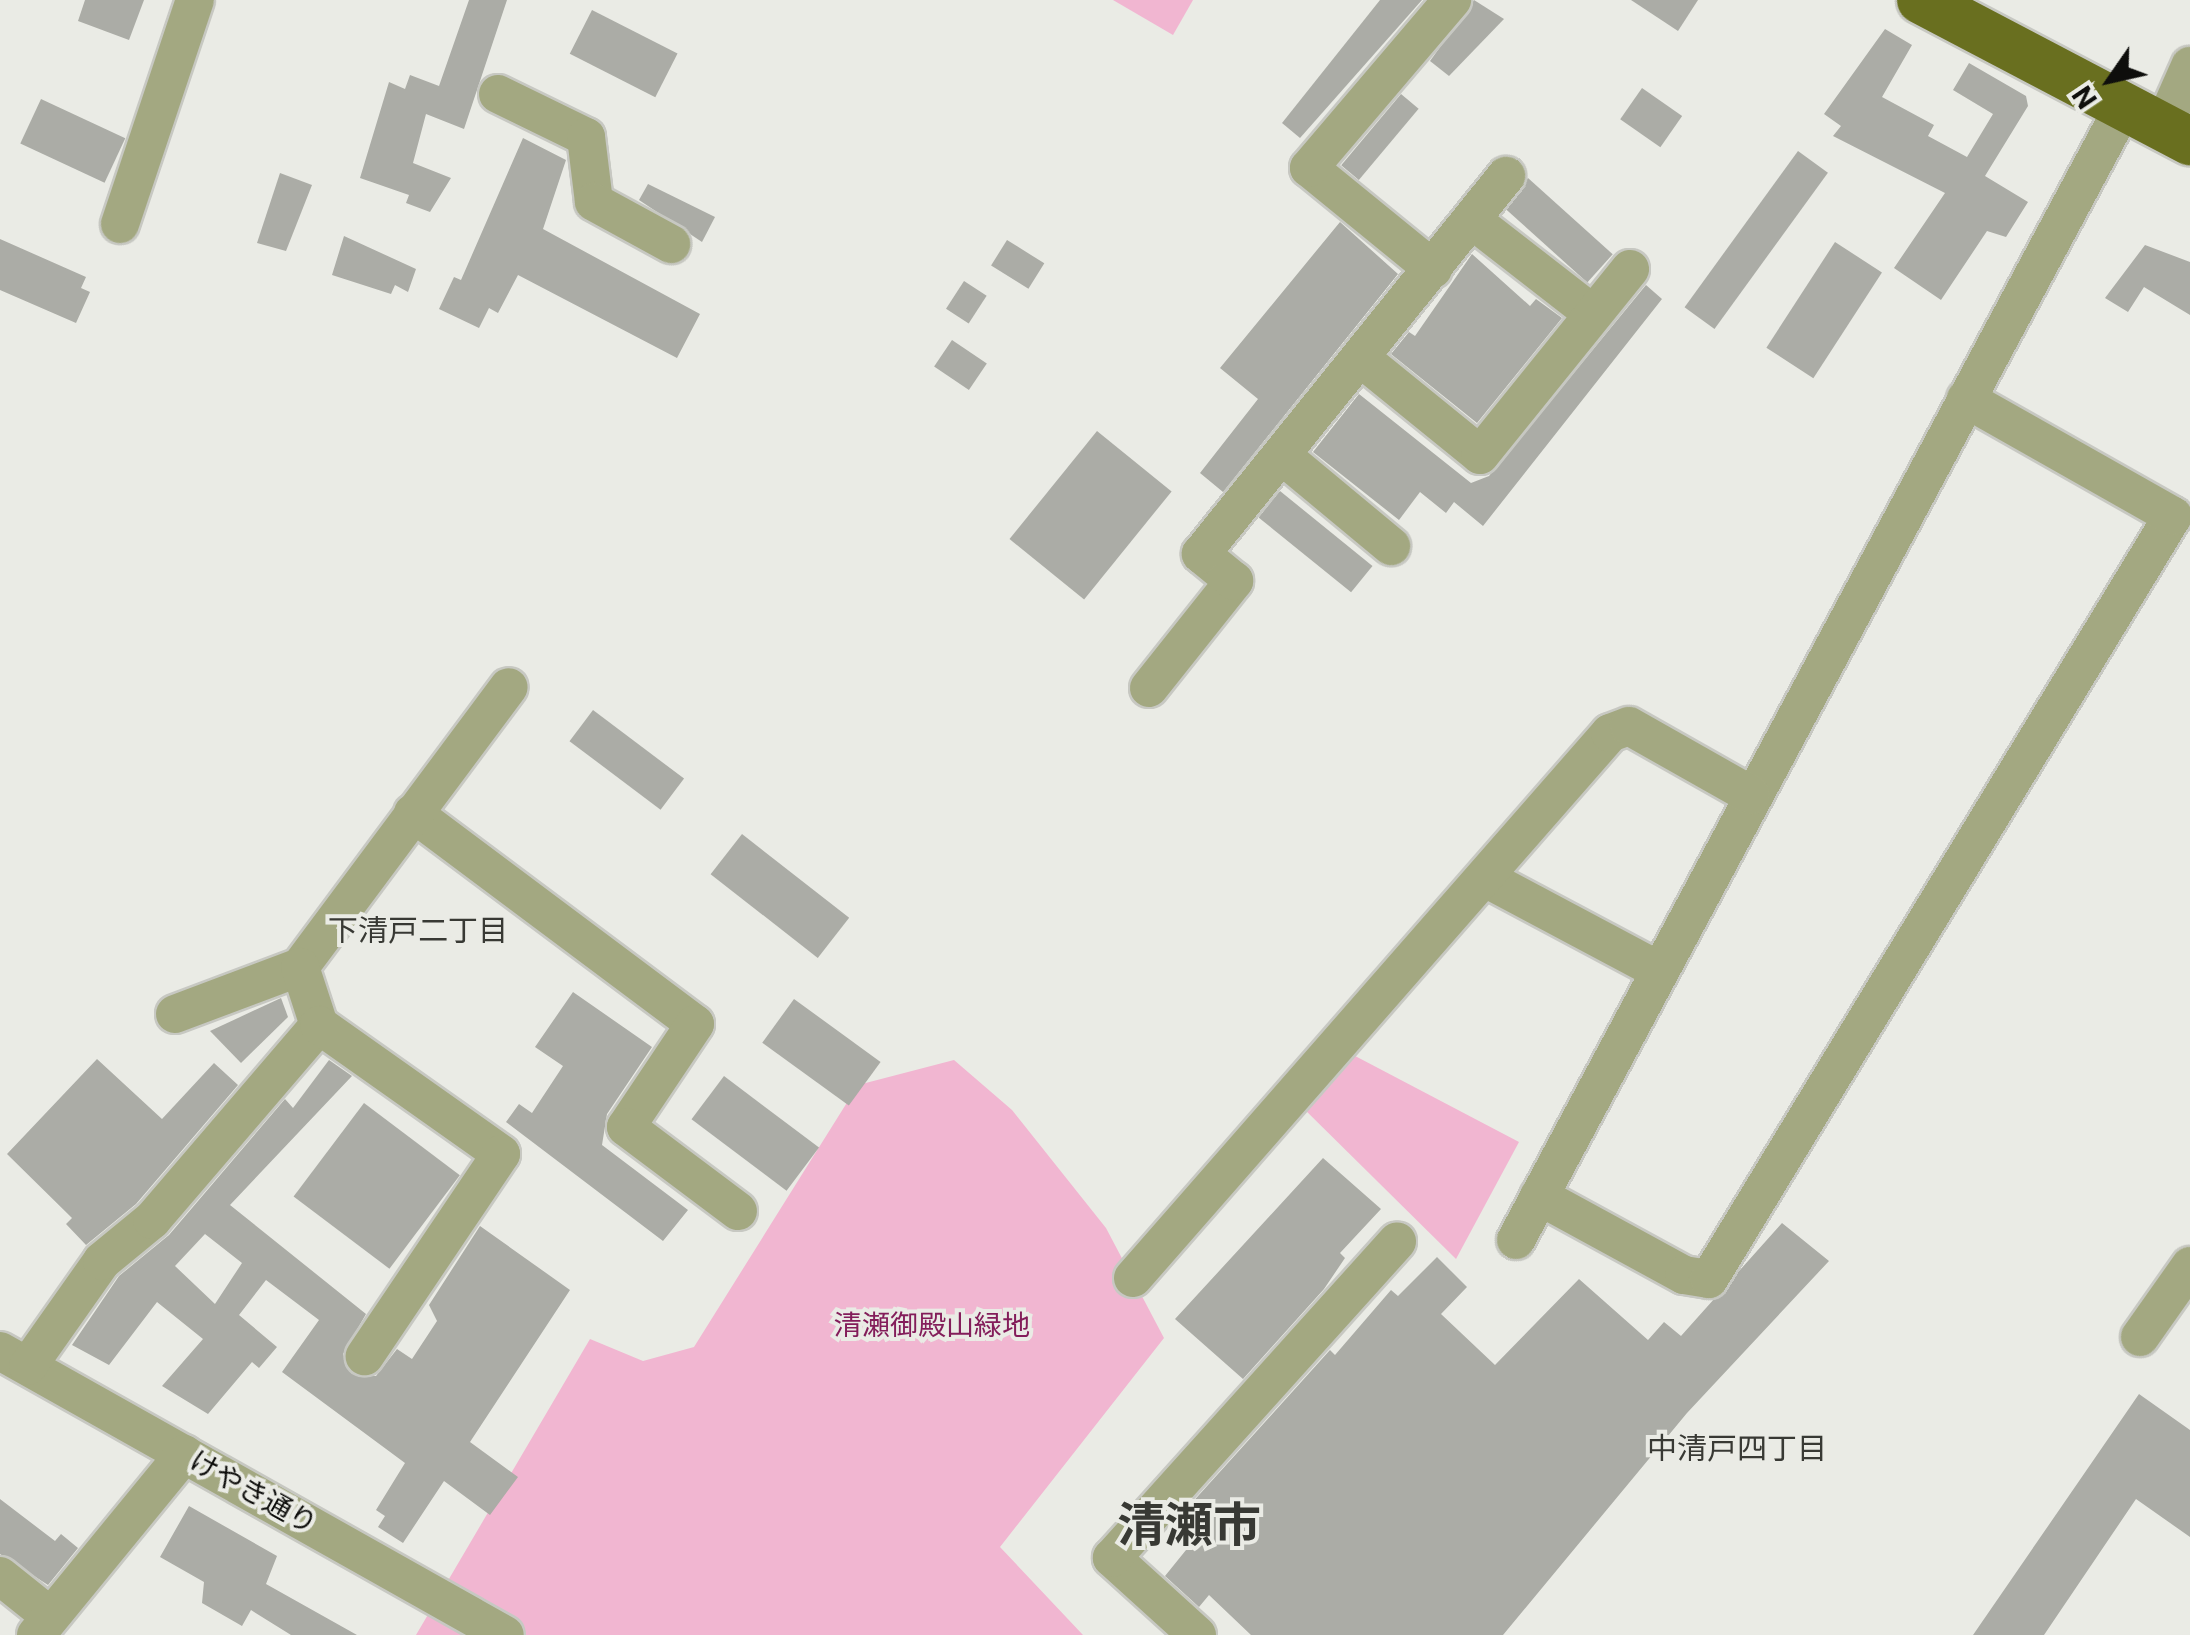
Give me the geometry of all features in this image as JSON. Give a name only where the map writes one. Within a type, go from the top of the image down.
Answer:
[{"type":"main road","points":[[1921,0],[2159,125]]},
{"type":"street","points":[[120,224],[194,0]]},
{"type":"street","points":[[1433,269],[1309,168],[1452,0]]},
{"type":"street","points":[[1516,1240],[1966,399],[2159,125],[2190,66]]},
{"type":"street","points":[[498,94],[586,137],[594,202],[671,244]]},
{"type":"street","points":[[1149,688],[1234,581],[1200,554],[1285,458],[1506,176]]},
{"type":"street","points":[[1472,220],[1593,314]]},
{"type":"street","points":[[1362,359],[1480,455],[1630,269]]},
{"type":"street","points":[[1539,1196],[1684,1275],[1709,1279],[2174,516],[1966,399]]},
{"type":"street","points":[[1285,458],[1391,546]]},
{"type":"street","points":[[175,1014],[300,967],[509,687]]},
{"type":"street","points":[[1133,1278],[1610,733],[1629,726],[1751,795]]},
{"type":"street","points":[[413,813],[694,1024],[626,1127],[738,1211]]},
{"type":"street","points":[[1485,878],[1658,970]]},
{"type":"street","points":[[300,967],[319,1024],[501,1154],[365,1356]]},
{"type":"street","points":[[14,1358],[102,1261],[152,1220],[319,1024]]},
{"type":"street","points":[[1197,1635],[1112,1558],[1397,1242]]},
{"type":"street","points":[[2140,1338],[2190,1266]]},
{"type":"street","name":"けやき通り","points":[[14,1358],[505,1635]]},
{"type":"street","points":[[0,1576],[43,1625],[184,1454]]},
{"type":"green space","points":[[1113,0],[1193,0],[1173,35]]},
{"type":"green space","points":[[1338,1047],[1519,1142],[1456,1259],[1295,1100]]},
{"type":"green space","name":"清瀬御殿山緑地","points":[[954,1060],[1012,1110],[1106,1228],[1164,1338],[1000,1547],[1083,1635],[416,1635],[590,1339],[643,1361],[694,1347],[858,1085]]},
{"type":"building","points":[[85,0],[144,0],[129,40],[78,21]]},
{"type":"building","points":[[469,0],[507,0],[464,129],[426,114],[413,163],[451,178],[430,212],[406,203],[409,195],[360,178],[389,82],[405,89],[410,75],[439,86]]},
{"type":"building","points":[[1380,0],[1422,0],[1300,138],[1282,123]]},
{"type":"building","points":[[1474,0],[1504,19],[1449,76],[1430,61]]},
{"type":"building","points":[[1631,0],[1698,0],[1678,31]]},
{"type":"building","points":[[592,10],[678,54],[655,97],[570,54]]},
{"type":"building","points":[[1885,29],[1912,45],[1882,97],[1934,125],[1928,136],[1967,157],[1993,114],[1953,90],[1969,63],[2026,96],[2028,106],[1985,176],[2028,202],[2006,237],[1987,231],[1941,300],[1894,268],[1945,193],[1833,136],[1841,126],[1824,114]]},
{"type":"building","points":[[1642,88],[1682,116],[1660,147],[1620,119]]},
{"type":"building","points":[[1401,94],[1419,109],[1359,180],[1341,165]]},
{"type":"building","points":[[41,99],[125,138],[105,183],[20,143]]},
{"type":"building","points":[[523,138],[566,160],[543,229],[700,314],[677,358],[518,275],[498,313],[489,308],[479,328],[439,309],[454,277],[461,280]]},
{"type":"building","points":[[1798,151],[1828,173],[1714,329],[1685,307]]},
{"type":"building","points":[[280,173],[312,185],[286,251],[257,243]]},
{"type":"building","points":[[1528,178],[1613,254],[1587,283],[1503,206]]},
{"type":"building","points":[[648,184],[715,217],[702,242],[639,200]]},
{"type":"building","points":[[1340,222],[1398,274],[1223,492],[1200,473],[1258,399],[1220,368]]},
{"type":"building","points":[[344,236],[416,269],[408,292],[395,285],[391,294],[332,275]]},
{"type":"building","points":[[0,239],[86,277],[81,288],[90,292],[76,323],[0,290]]},
{"type":"building","points":[[1007,240],[1044,263],[1028,289],[991,265]]},
{"type":"building","points":[[1835,242],[1882,272],[1813,378],[1766,348]]},
{"type":"building","points":[[2145,245],[2190,262],[2190,315],[2144,287],[2128,312],[2105,298]]},
{"type":"building","points":[[1472,254],[1530,306],[1536,299],[1562,318],[1477,423],[1391,354],[1409,332],[1415,336]]},
{"type":"building","points":[[964,281],[987,296],[969,323],[946,309]]},
{"type":"building","points":[[1646,285],[1662,299],[1483,526],[1454,502],[1446,513],[1420,492],[1399,520],[1313,452],[1359,394],[1471,483],[1489,476]]},
{"type":"building","points":[[952,340],[987,363],[969,390],[934,367]]},
{"type":"building","points":[[1097,431],[1172,491],[1084,599],[1010,539]]},
{"type":"building","points":[[1280,491],[1372,566],[1351,592],[1259,517]]},
{"type":"building","points":[[593,710],[684,779],[661,810],[570,741]]},
{"type":"building","points":[[742,834],[849,918],[818,958],[711,874]]},
{"type":"building","points":[[573,992],[652,1047],[607,1114],[602,1145],[688,1210],[663,1241],[506,1122],[519,1104],[532,1113],[563,1066],[535,1047]]},
{"type":"building","points":[[281,998],[288,1017],[241,1063],[210,1031]]},
{"type":"building","points":[[794,999],[881,1062],[849,1106],[762,1043]]},
{"type":"building","points":[[97,1059],[162,1119],[214,1063],[238,1085],[136,1204],[86,1245],[66,1224],[72,1218],[7,1154]]},
{"type":"building","points":[[329,1060],[352,1076],[230,1205],[366,1314],[343,1354],[352,1374],[376,1376],[397,1349],[412,1359],[437,1321],[429,1305],[480,1226],[570,1290],[470,1442],[518,1477],[490,1515],[444,1481],[403,1543],[378,1527],[385,1516],[376,1510],[405,1463],[282,1372],[319,1320],[266,1280],[239,1315],[277,1347],[259,1368],[252,1362],[208,1414],[162,1386],[203,1339],[157,1302],[109,1365],[72,1345],[119,1276],[169,1235],[285,1099],[293,1108]],"holes":[[[205,1234],[242,1263],[215,1304],[175,1266]]]},
{"type":"building","points":[[724,1076],[819,1148],[787,1191],[692,1119]]},
{"type":"building","points":[[364,1103],[460,1175],[389,1269],[294,1196]]},
{"type":"building","points":[[1323,1158],[1381,1209],[1340,1253],[1345,1258],[1324,1289],[1243,1379],[1175,1319]]},
{"type":"building","points":[[1782,1223],[1829,1261],[1687,1413],[1503,1635],[1251,1635],[1209,1595],[1199,1607],[1165,1576],[1203,1529],[1189,1506],[1330,1350],[1335,1355],[1391,1290],[1398,1296],[1437,1257],[1467,1287],[1441,1314],[1495,1365],[1579,1279],[1648,1340],[1664,1322],[1681,1336]]},
{"type":"building","points":[[2139,1394],[2190,1430],[2190,1537],[2136,1499],[2044,1635],[1973,1635]]},
{"type":"building","points":[[0,1499],[55,1541],[61,1534],[78,1548],[48,1585],[0,1554]]},
{"type":"building","points":[[189,1506],[277,1556],[266,1584],[357,1635],[291,1635],[251,1610],[242,1626],[202,1603],[204,1582],[160,1557]]},
{"type":"district","name":"下清戸二丁目","points":[[418,931]]},
{"type":"district","name":"中清戸四丁目","points":[[1737,1449]]},
{"type":"district","name":"清瀬市","points":[[1189,1526]]}]
